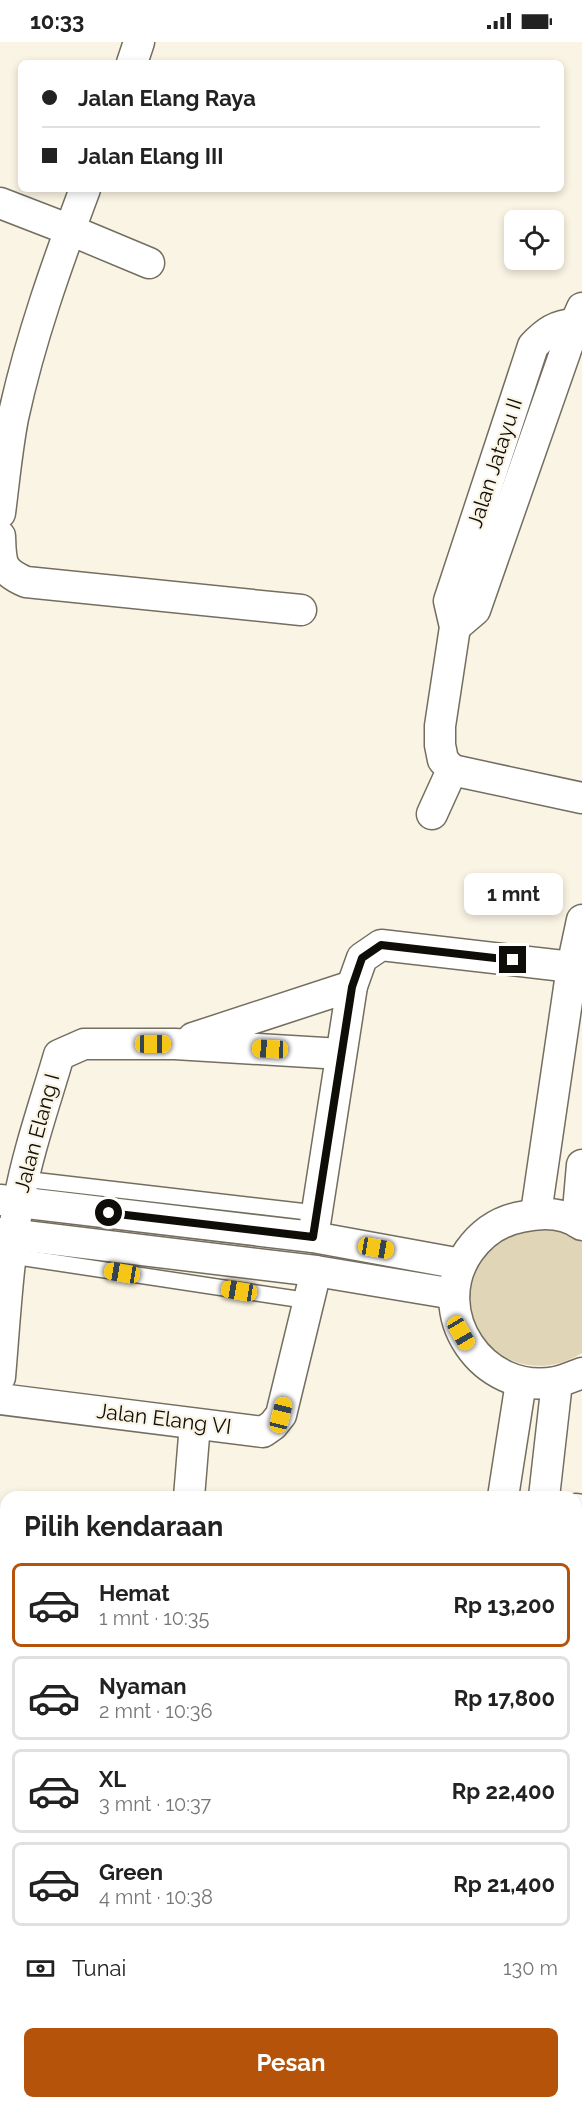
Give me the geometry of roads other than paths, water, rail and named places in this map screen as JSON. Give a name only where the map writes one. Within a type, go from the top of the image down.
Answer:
[{"type":"street","points":[[133,60],[140,42]]},
{"type":"street","points":[[0,513],[18,398],[32,345],[84,192]]},
{"type":"street","points":[[0,203],[149,263]]},
{"type":"street","name":"Jalan Jatayu II","points":[[452,771],[443,760],[440,745],[440,726],[455,627],[449,601],[533,346],[544,333],[578,316]]},
{"type":"street","points":[[0,537],[1,564],[10,576],[26,582],[300,610]]},
{"type":"street","points":[[432,814],[452,771],[582,798]]},
{"type":"street","points":[[536,1213],[572,967],[582,920]]},
{"type":"street","points":[[315,1225],[352,987],[362,958],[381,945],[572,967]]},
{"type":"street","points":[[175,1044],[352,987]]},
{"type":"street","name":"Jalan Elang I","points":[[14,1194],[59,1055],[84,1044],[175,1044]]},
{"type":"street","points":[[175,1044],[341,1053]]},
{"type":"street","points":[[545,1491],[570,1377],[539,1383],[521,1382],[502,1375],[485,1364],[471,1350],[461,1333],[455,1314],[454,1294],[461,1264],[479,1238],[505,1220],[536,1213],[564,1216],[580,1223],[582,1165]]},
{"type":"street","points":[[0,1377],[17,1244],[14,1194],[315,1225],[461,1264]]},
{"type":"street","points":[[17,1244],[316,1271],[454,1294]]},
{"type":"street","name":"Jalan Elang VI","points":[[0,1398],[263,1432],[281,1415],[316,1271]]},
{"type":"street","points":[[504,1491],[521,1382]]},
{"type":"street","points":[[189,1491],[195,1424]]},
{"type":"lane","points":[[17,1244],[310,1301]]}]
